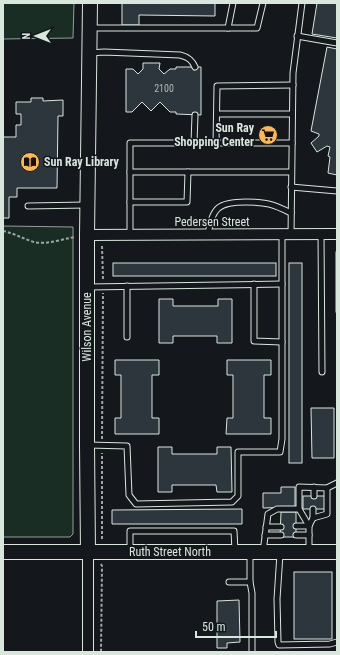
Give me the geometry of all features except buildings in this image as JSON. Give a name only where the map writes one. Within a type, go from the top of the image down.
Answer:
[{"type":"street","name":"Wilson Avenue","points":[[88,652],[87,205],[90,3]]},
{"type":"street","name":"Pedersen Street","points":[[87,236],[337,234]]},
{"type":"street","name":"Ruth Street North","points":[[3,552],[337,552]]},
{"type":"lane","points":[[228,28],[233,3]]},
{"type":"lane","points":[[90,28],[257,28],[263,3]]},
{"type":"lane","points":[[87,445],[127,446],[129,495],[136,504],[232,502],[238,496],[238,452],[280,452],[282,440],[282,284],[286,235],[291,213],[293,73],[302,3]]},
{"type":"lane","points":[[298,36],[337,43]]},
{"type":"lane","points":[[90,53],[104,52],[180,55],[187,57],[192,61],[195,67]]},
{"type":"lane","points":[[216,143],[217,86],[293,85]]},
{"type":"lane","points":[[217,114],[292,114]]},
{"type":"lane","points":[[194,143],[195,115]]},
{"type":"lane","points":[[130,235],[130,143],[292,143]]},
{"type":"lane","points":[[130,172],[291,172]]},
{"type":"lane","points":[[130,202],[187,202],[188,172]]},
{"type":"lane","points":[[291,187],[337,191]]},
{"type":"lane","points":[[208,235],[212,217],[220,206],[226,203],[270,203],[291,213]]},
{"type":"lane","points":[[28,206],[87,205]]},
{"type":"lane","points":[[321,234],[322,372]]},
{"type":"lane","points":[[254,284],[254,341],[282,342]]},
{"type":"lane","points":[[87,287],[282,284]]},
{"type":"lane","points":[[127,286],[127,338]]},
{"type":"lane","points":[[308,553],[309,526],[299,509],[299,487],[327,488],[337,483]]},
{"type":"lane","points":[[314,487],[314,496]]},
{"type":"lane","points":[[314,518],[327,514],[327,488]]},
{"type":"lane","points":[[252,652],[252,593],[250,582],[256,553],[265,535],[268,514],[277,509],[299,509]]},
{"type":"lane","points":[[309,526],[314,518],[314,510]]},
{"type":"lane","points":[[296,526],[309,526]]},
{"type":"lane","points":[[266,527],[281,527]]},
{"type":"lane","points":[[130,552],[130,531],[234,531],[235,553]]},
{"type":"lane","points":[[265,535],[281,535]]},
{"type":"lane","points":[[296,535],[309,535]]},
{"type":"lane","points":[[280,553],[277,599],[279,645],[330,644],[337,642]]},
{"type":"lane","points":[[229,582],[250,582]]},
{"type":"path","points":[[3,232],[18,235],[34,242],[45,243],[87,236]]},
{"type":"path","points":[[102,246],[102,539]]},
{"type":"path","points":[[101,564],[101,652]]},
{"type":"green space","points":[[3,3],[74,3],[73,38],[3,39]]},
{"type":"green space","points":[[3,226],[73,227],[73,534],[70,537],[3,537]]},
{"type":"place","name":"Sun Ray Shopping Center","points":[[268,135]]},
{"type":"place","name":"Sun Ray Library","points":[[30,162]]}]
